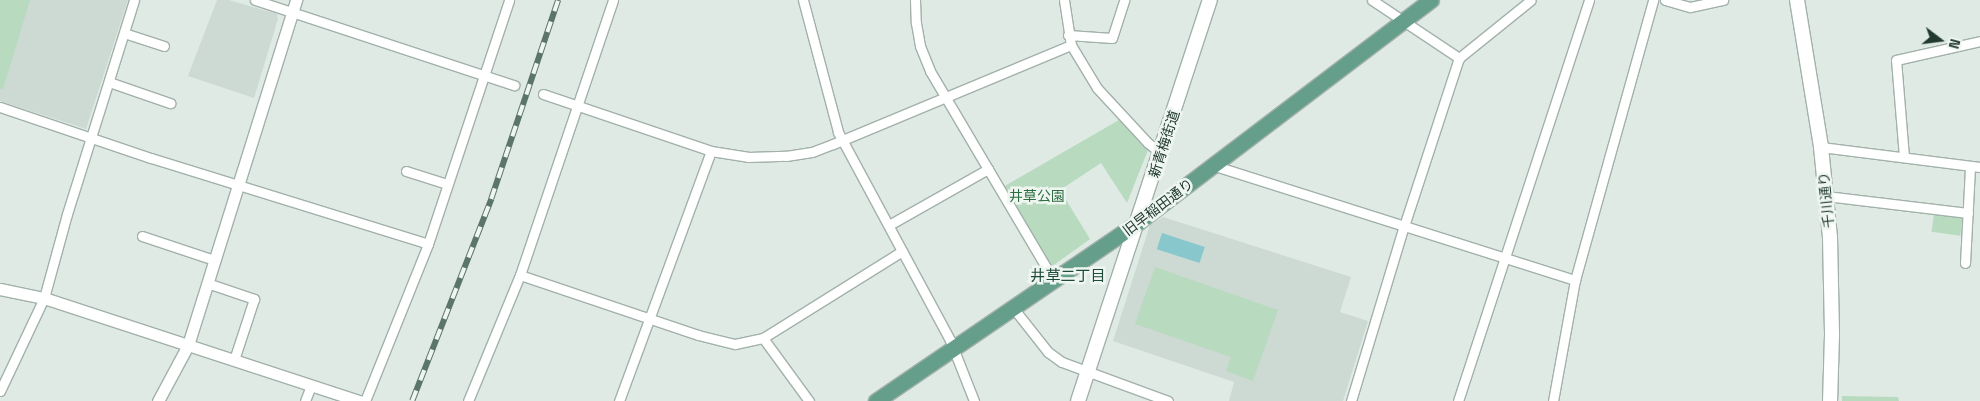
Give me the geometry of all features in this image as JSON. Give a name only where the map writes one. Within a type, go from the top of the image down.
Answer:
[{"type":"main road","name":"新青梅街道","points":[[1078,401],[1210,0]]},
{"type":"main road","name":"旧早稲田通り","points":[[876,401],[1137,224],[1212,165],[1337,73],[1402,20],[1431,0]]},
{"type":"main road","name":"千川通り","points":[[1797,0],[1821,147],[1826,196],[1832,270],[1830,401]]},
{"type":"street","points":[[0,390],[44,298],[134,0]]},
{"type":"street","points":[[256,0],[514,85]]},
{"type":"street","points":[[158,401],[188,344],[296,0]]},
{"type":"street","points":[[365,401],[428,244],[509,0]]},
{"type":"street","points":[[468,401],[520,275],[613,0]]},
{"type":"street","points":[[802,0],[842,141],[953,348],[974,401]]},
{"type":"street","points":[[915,0],[920,46],[930,70],[1054,281]]},
{"type":"street","points":[[1064,0],[1071,45],[1097,88],[1148,143],[1161,153]]},
{"type":"street","points":[[1068,35],[1112,38],[1124,0]]},
{"type":"street","points":[[1372,0],[1458,58]]},
{"type":"street","points":[[1351,401],[1404,226],[1458,58],[1531,0]]},
{"type":"street","points":[[1458,401],[1589,0]]},
{"type":"street","points":[[1553,401],[1576,280],[1653,0]]},
{"type":"street","points":[[1665,0],[1690,7],[1723,0]]},
{"type":"street","points":[[124,33],[164,46]]},
{"type":"street","points":[[1904,157],[1896,60],[1980,41]]},
{"type":"street","points":[[543,94],[711,151],[748,158],[776,157],[812,152],[842,141],[1071,45]]},
{"type":"street","points":[[109,82],[170,103]]},
{"type":"street","points":[[0,107],[238,185],[428,244]]},
{"type":"street","points":[[1821,147],[1980,167]]},
{"type":"street","points":[[618,401],[711,151]]},
{"type":"street","points":[[1212,165],[1576,280]]},
{"type":"street","points":[[1965,263],[1970,166]]},
{"type":"street","points":[[888,225],[988,169]]},
{"type":"street","points":[[406,172],[448,184]]},
{"type":"street","points":[[1826,196],[1968,213]]},
{"type":"street","points":[[142,236],[214,260]]},
{"type":"street","points":[[520,275],[727,343],[743,343],[763,338],[902,251]]},
{"type":"street","points":[[207,283],[254,298],[234,360]]},
{"type":"street","points":[[0,289],[44,298],[360,401]]},
{"type":"street","points":[[1014,309],[1048,352],[1062,362],[1087,373],[1168,401]]},
{"type":"street","points":[[763,338],[809,401]]},
{"type":"street","points":[[305,401],[311,385]]},
{"type":"shaded area","points":[[0,0],[128,0],[86,129],[0,101]]},
{"type":"shaded area","points":[[217,0],[229,0],[277,14],[278,19],[254,98],[188,76]]},
{"type":"shaded area","points":[[1163,217],[1351,277],[1340,312],[1368,321],[1343,401],[1229,401],[1234,382],[1113,341],[1150,225]]},
{"type":"green space","points":[[0,0],[30,0],[3,89],[0,89]]},
{"type":"green space","name":"井草公園","points":[[1119,120],[1148,150],[1127,203],[1101,163],[1060,190],[1090,239],[1051,267],[1003,187]]},
{"type":"green space","points":[[1934,214],[1963,218],[1960,236],[1931,232]]},
{"type":"green space","points":[[1155,267],[1278,310],[1253,381],[1226,371],[1231,357],[1135,324]]},
{"type":"green space","points":[[1842,396],[1898,397],[1899,401],[1842,401]]},
{"type":"water","points":[[1162,233],[1205,247],[1200,263],[1157,249]]},
{"type":"railway","points":[[412,401],[491,199],[558,0]]},
{"type":"district","name":"井草二丁目","points":[[1068,276]]}]
